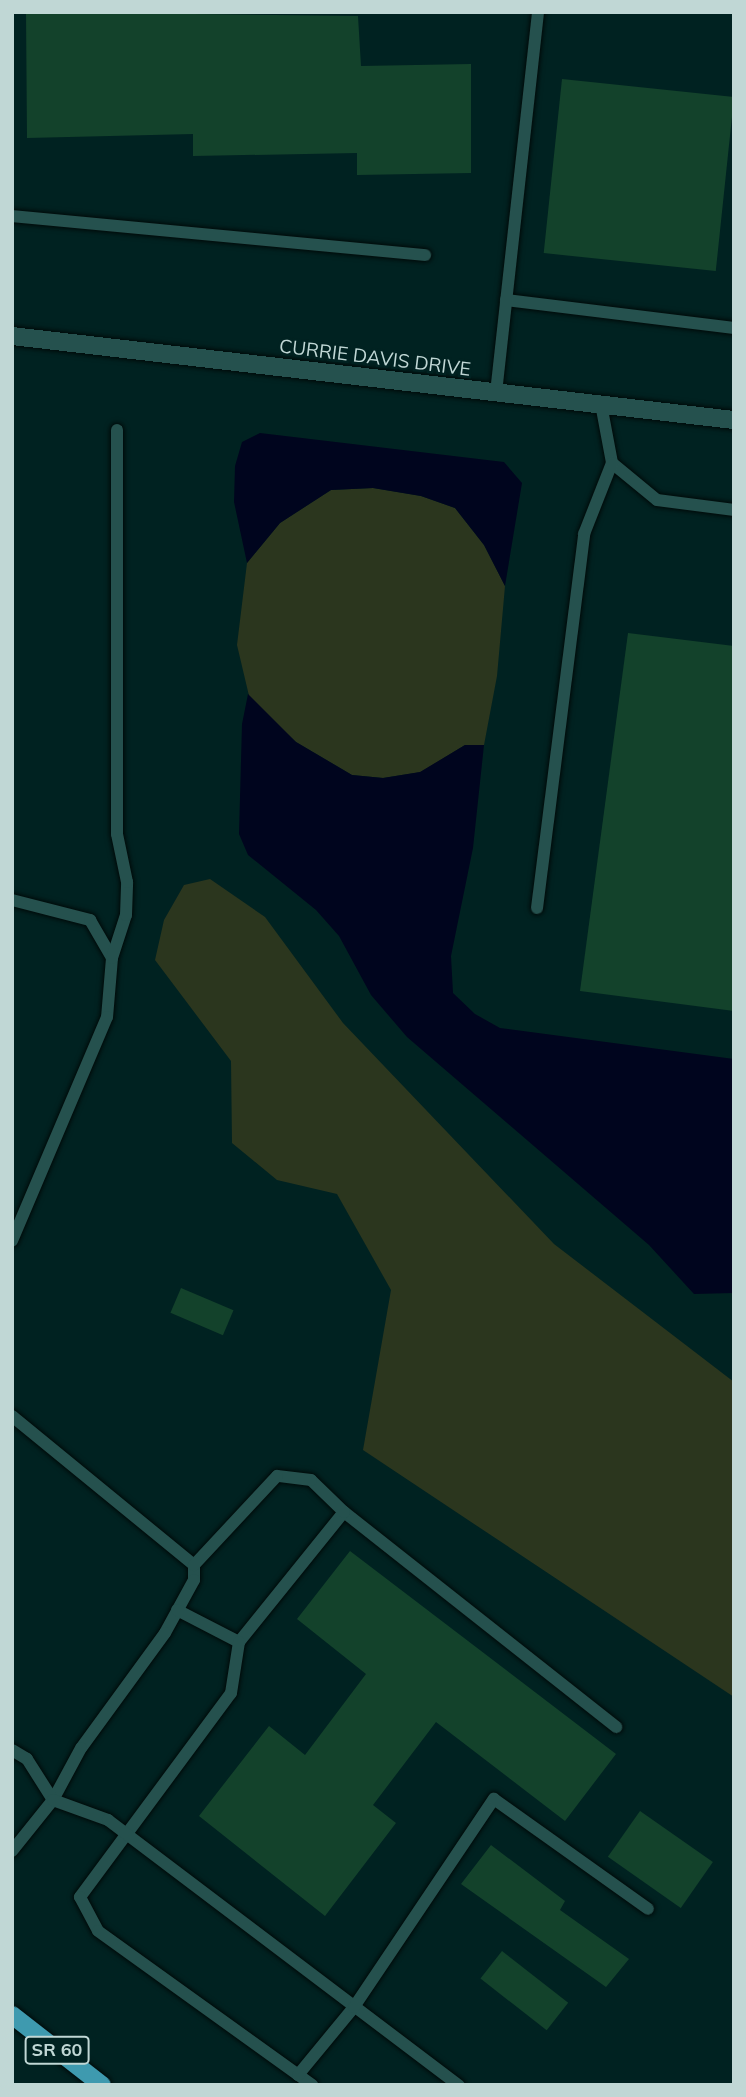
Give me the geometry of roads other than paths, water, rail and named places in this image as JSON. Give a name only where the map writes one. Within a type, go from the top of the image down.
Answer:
[{"type":"main road","name":"SR 60","points":[[12,2014],[102,2085]]},
{"type":"street","name":"CURRIE DAVIS DRIVE","points":[[12,336],[734,420]]},
{"type":"lane","points":[[496,393],[538,12]]},
{"type":"lane","points":[[12,216],[425,255]]},
{"type":"lane","points":[[506,300],[734,328]]},
{"type":"lane","points":[[537,908],[584,534],[612,463],[601,404]]},
{"type":"lane","points":[[12,1241],[107,1017],[112,958],[126,915],[127,882],[117,834],[117,430]]},
{"type":"lane","points":[[612,463],[657,500],[734,510]]},
{"type":"lane","points":[[12,900],[90,920],[112,958]]},
{"type":"lane","points":[[12,1416],[194,1565]]},
{"type":"lane","points":[[12,1851],[53,1800],[81,1748],[177,1610],[194,1580],[194,1565],[278,1476],[311,1480],[344,1512],[616,1727]]},
{"type":"lane","points":[[312,2085],[98,1931],[80,1897],[231,1693],[239,1642],[344,1512]]},
{"type":"lane","points":[[177,1610],[239,1642]]},
{"type":"lane","points":[[12,1750],[27,1759],[53,1800],[108,1820],[459,2085]]},
{"type":"lane","points":[[298,2075],[354,2007],[494,1799],[648,1909]]},
{"type":"water","points":[[260,433],[504,462],[522,483],[505,586],[484,545],[455,508],[421,496],[373,488],[331,490],[280,523],[247,563],[234,502],[235,466],[242,442]]},
{"type":"water","points":[[248,694],[296,742],[352,775],[383,778],[420,772],[465,745],[484,745],[473,848],[451,956],[453,993],[475,1014],[500,1028],[734,1059],[734,1293],[694,1294],[649,1245],[407,1037],[371,995],[339,936],[316,910],[248,855],[239,834],[242,724]]}]
